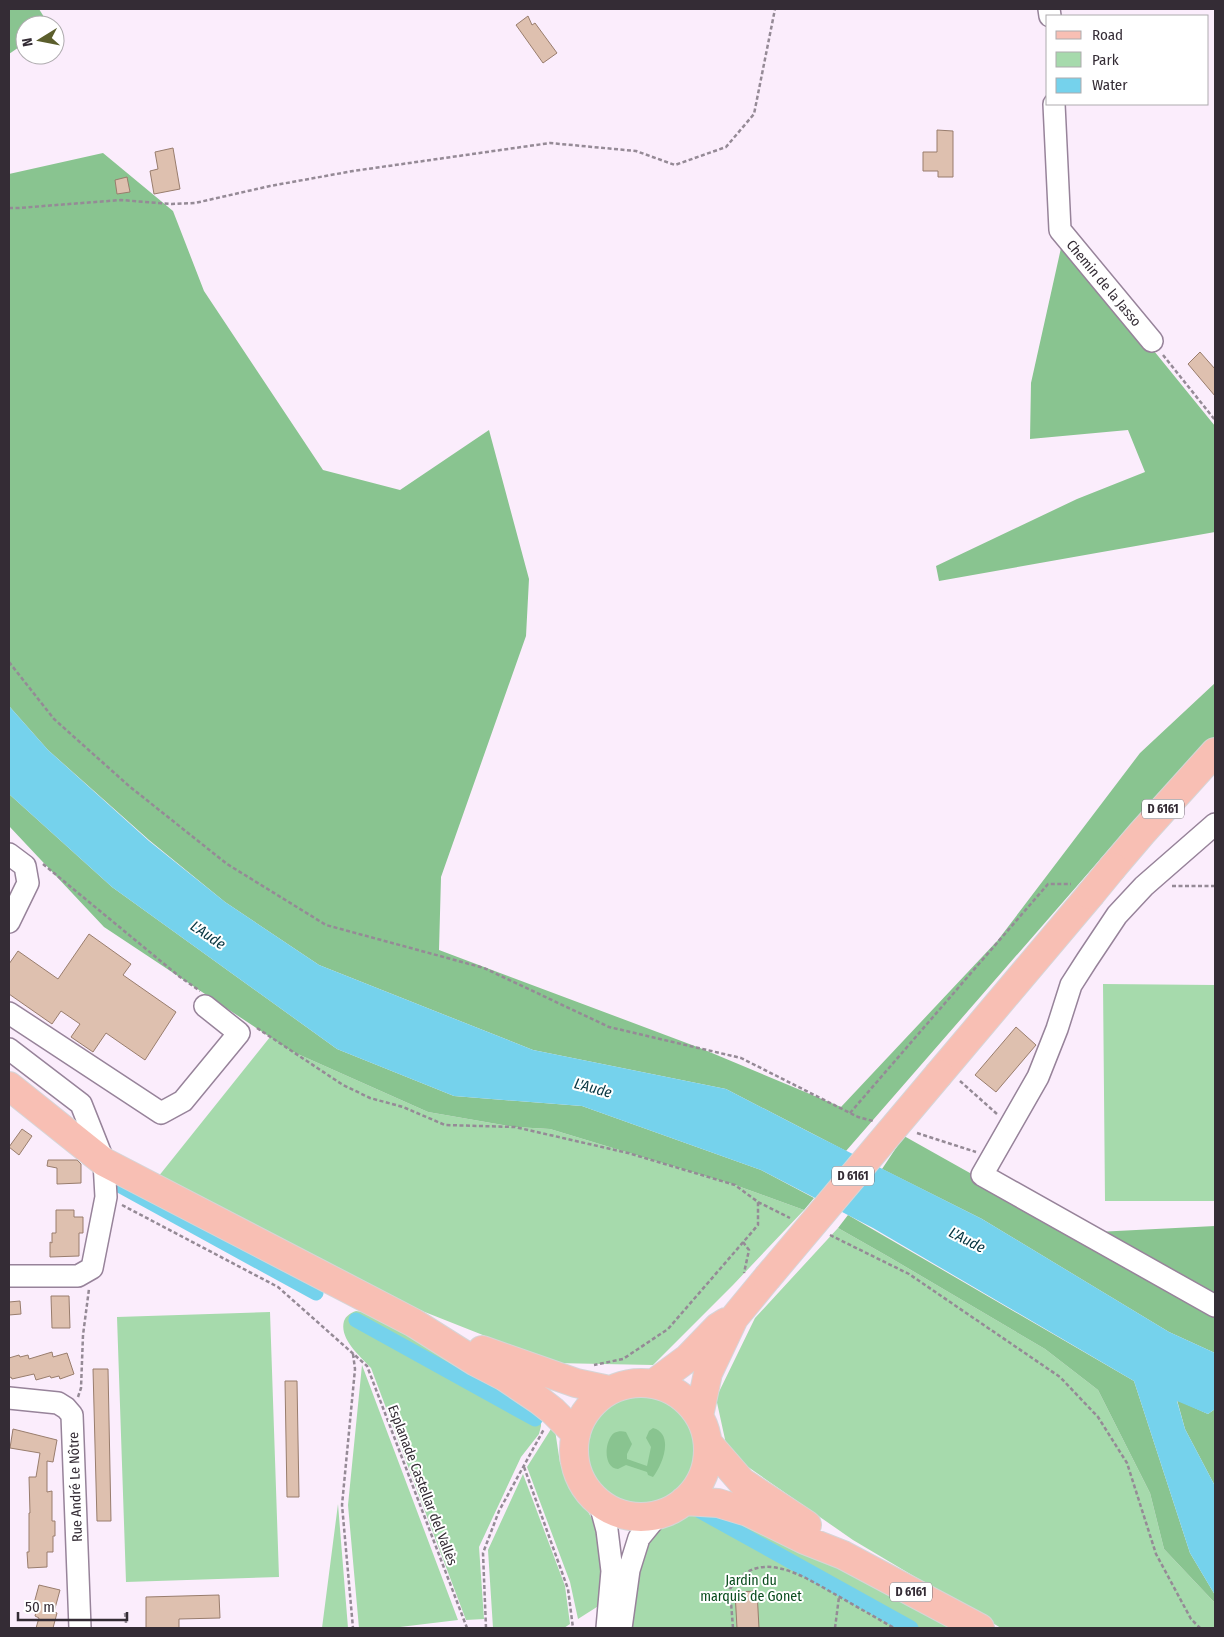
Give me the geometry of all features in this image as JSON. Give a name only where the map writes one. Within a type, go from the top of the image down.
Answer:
[{"type":"main road","name":"D 6161","points":[[699,1416],[708,1373],[734,1318],[766,1278],[947,1076],[1083,889],[1113,867],[1215,752]]},
{"type":"main road","points":[[9,1086],[104,1162],[414,1323],[476,1362],[505,1377],[554,1411],[576,1434]]},
{"type":"main road","name":"D 6161","points":[[654,1384],[688,1358],[718,1327],[734,1318]]},
{"type":"main road","points":[[414,1323],[485,1351],[572,1381],[609,1390]]},
{"type":"main road","points":[[631,1383],[654,1384],[680,1395],[699,1416],[708,1442],[707,1464],[699,1485],[684,1501],[672,1510],[657,1516],[637,1518],[626,1516],[600,1504],[583,1484],[574,1460],[576,1434],[580,1421],[588,1408],[609,1390],[631,1383]]},
{"type":"main road","name":"D 6161","points":[[708,1442],[742,1482],[806,1524],[842,1555]]},
{"type":"main road","name":"D 6161","points":[[684,1501],[701,1501],[730,1506],[842,1555],[980,1628]]},
{"type":"street","name":"Chemin de la Jasso","points":[[1054,105],[1060,230],[1152,341]]},
{"type":"street","points":[[1215,824],[1144,886],[1117,915],[1071,985],[1057,1029],[1038,1077],[982,1175],[1215,1306]]},
{"type":"street","points":[[9,854],[25,866],[28,884],[9,922]]},
{"type":"street","points":[[9,1013],[161,1113],[183,1101],[239,1033],[204,1000]]},
{"type":"street","points":[[9,1049],[81,1104],[104,1162],[106,1197],[92,1268],[78,1276],[9,1276]]},
{"type":"street","name":"Rue André Le Nôtre","points":[[9,1398],[58,1403],[72,1415],[80,1628]]},
{"type":"street","points":[[600,1504],[607,1530],[612,1571],[607,1628]]},
{"type":"street","points":[[621,1628],[629,1570],[639,1538],[657,1516]]},
{"type":"path","points":[[9,208],[121,200],[172,204],[194,203],[270,186],[353,171],[550,142],[636,151],[675,165],[726,147],[754,114],[775,9]]},
{"type":"path","points":[[1152,341],[1215,420]]},
{"type":"path","points":[[9,662],[54,719],[129,786],[227,864],[326,925],[484,968],[608,1027],[741,1058],[858,1117],[880,1123]]},
{"type":"path","points":[[36,858],[204,1000]]},
{"type":"path","points":[[850,1113],[1048,884],[1083,889]]},
{"type":"path","points":[[1144,886],[1215,886]]},
{"type":"path","points":[[253,1026],[342,1086],[370,1098],[403,1107],[445,1125],[515,1127],[628,1153],[735,1185],[758,1202],[790,1218]]},
{"type":"path","points":[[947,1076],[1000,1117]]},
{"type":"path","points":[[916,1133],[991,1158]]},
{"type":"path","name":"Esplanade Castellar del Vallès","points":[[106,1197],[278,1287],[366,1366],[467,1628]]},
{"type":"path","points":[[572,1381],[579,1368],[623,1359],[668,1329],[758,1225],[758,1202]]},
{"type":"path","points":[[826,1233],[909,1274],[1060,1378],[1098,1417],[1127,1463],[1156,1554],[1191,1619],[1200,1628]]},
{"type":"path","points":[[72,1415],[82,1388],[83,1335],[92,1268]]},
{"type":"path","points":[[352,1354],[355,1369],[342,1505],[353,1628]]},
{"type":"path","points":[[486,1628],[483,1553],[499,1511],[554,1411]]},
{"type":"path","points":[[524,1467],[568,1588],[573,1628]]},
{"type":"path","points":[[733,1628],[730,1589],[741,1575],[762,1567],[780,1568],[798,1574],[894,1628]]},
{"type":"path","points":[[835,1628],[839,1597]]},
{"type":"path","points":[[125,1613],[126,1623]]},
{"type":"green space","points":[[9,9],[39,9],[43,15],[15,15],[15,50],[9,54]]},
{"type":"green space","points":[[103,153],[173,211],[204,291],[323,470],[400,490],[489,430],[529,579],[526,636],[441,877],[439,950],[700,1048],[841,1107],[998,940],[1140,753],[1215,683],[1215,742],[1137,817],[846,1151],[726,1089],[533,1050],[319,965],[225,902],[149,840],[48,750],[9,706],[9,174]]},
{"type":"green space","points":[[1063,239],[1215,426],[1215,532],[939,581],[936,566],[1077,499],[1145,472],[1128,430],[1030,439],[1031,383]]},
{"type":"green space","points":[[9,794],[112,887],[337,1049],[454,1096],[582,1106],[761,1170],[814,1198],[804,1210],[735,1185],[550,1129],[515,1127],[428,1112],[291,1051],[104,927],[9,826]]},
{"type":"green space","points":[[1103,984],[1215,985],[1215,1201],[1105,1201]]},
{"type":"green space","points":[[270,1037],[291,1051],[428,1112],[515,1127],[550,1129],[735,1185],[804,1210],[653,1365],[554,1363],[402,1303],[158,1177]]},
{"type":"green space","points":[[904,1136],[1077,1233],[1215,1226],[1215,1353],[1169,1332],[982,1219],[882,1169]]},
{"type":"green space","points":[[848,1215],[1134,1381],[1190,1553],[1215,1595],[1215,1603],[1164,1549],[1150,1493],[1098,1390],[1045,1349],[838,1228]]},
{"type":"green space","points":[[838,1228],[1045,1349],[1098,1390],[1150,1493],[1164,1549],[1215,1603],[1215,1628],[1001,1628],[853,1540],[728,1453],[716,1398],[755,1318]]},
{"type":"green space","points":[[356,1311],[363,1312],[430,1343],[541,1416],[539,1434],[521,1457],[479,1547],[484,1619],[466,1620],[371,1368],[347,1341],[343,1328],[344,1321],[348,1315]]},
{"type":"green space","points":[[270,1312],[279,1577],[126,1582],[117,1317]]},
{"type":"green space","points":[[362,1365],[458,1620],[400,1628],[359,1628],[348,1505]]},
{"type":"green space","points":[[642,1391],[664,1395],[683,1407],[695,1426],[699,1448],[695,1470],[683,1489],[664,1501],[642,1505],[620,1501],[601,1489],[589,1470],[585,1448],[589,1426],[601,1407],[620,1395]]},
{"type":"green space","points":[[1177,1400],[1208,1414],[1215,1409],[1215,1486],[1185,1429]]},
{"type":"green space","points":[[653,1428],[660,1431],[664,1437],[665,1451],[660,1466],[653,1477],[648,1475],[647,1472],[626,1465],[618,1469],[610,1464],[607,1454],[608,1442],[614,1433],[622,1431],[626,1432],[632,1444],[627,1454],[627,1459],[647,1466],[651,1447],[646,1438],[649,1431]]},
{"type":"green space","points":[[551,1429],[555,1430],[560,1463],[595,1524],[601,1548],[600,1605],[578,1619],[570,1582],[527,1467]]},
{"type":"green space","points":[[523,1474],[565,1586],[570,1624],[564,1628],[493,1628],[488,1550]]},
{"type":"green space","points":[[338,1504],[348,1628],[322,1628]]},
{"type":"green space","name":"Jardin du marquis de Gonet","points":[[681,1513],[744,1515],[960,1628],[629,1628],[634,1583],[648,1534],[661,1522]]},
{"type":"water","name":"L'Aude","points":[[9,706],[48,750],[149,841],[225,902],[319,965],[533,1050],[726,1089],[982,1219],[1169,1332],[1215,1353],[1215,1409],[1208,1414],[1177,1401],[1185,1429],[1215,1486],[1215,1595],[1190,1553],[1134,1381],[873,1228],[761,1170],[582,1106],[454,1096],[337,1049],[112,887],[9,794]]},
{"type":"building","points":[[528,16],[532,25],[535,23],[557,53],[543,63],[516,25]]},
{"type":"building","points":[[937,130],[953,131],[953,177],[938,177],[938,171],[923,171],[923,152],[937,152]]},
{"type":"building","points":[[173,148],[180,189],[154,194],[150,171],[158,169],[155,152]]},
{"type":"building","points":[[127,177],[130,192],[117,194],[115,180]]},
{"type":"building","points":[[1200,352],[1215,369],[1215,396],[1188,364]]},
{"type":"building","points":[[89,934],[131,964],[123,975],[176,1012],[145,1060],[106,1033],[93,1052],[71,1037],[80,1024],[61,1011],[52,1024],[9,994],[9,964],[18,951],[58,979]]},
{"type":"building","points":[[1016,1027],[1036,1045],[996,1092],[975,1075]]},
{"type":"building","points":[[22,1129],[32,1136],[19,1155],[9,1147]]},
{"type":"building","points":[[48,1160],[77,1160],[81,1164],[81,1183],[57,1184],[57,1168],[47,1166]]},
{"type":"building","points":[[56,1210],[74,1210],[74,1217],[83,1217],[83,1233],[79,1233],[79,1256],[50,1257],[52,1233],[56,1233]]},
{"type":"building","points":[[51,1296],[69,1296],[70,1328],[52,1328]]},
{"type":"building","points":[[20,1301],[21,1314],[9,1315],[9,1302]]},
{"type":"building","points":[[52,1352],[53,1357],[67,1353],[74,1374],[60,1379],[59,1376],[51,1378],[50,1376],[36,1380],[34,1374],[9,1378],[9,1358],[28,1355],[29,1359]]},
{"type":"building","points":[[93,1369],[108,1369],[111,1521],[97,1521]]},
{"type":"building","points":[[285,1381],[297,1381],[299,1497],[287,1497]]},
{"type":"building","points":[[13,1429],[57,1440],[53,1462],[47,1461],[47,1492],[52,1491],[52,1521],[55,1521],[55,1536],[53,1536],[53,1552],[47,1552],[47,1567],[28,1568],[27,1552],[29,1552],[29,1477],[36,1477],[40,1453],[10,1448]]},
{"type":"building","points":[[39,1585],[60,1590],[54,1612],[57,1613],[53,1628],[36,1628],[39,1618],[35,1616],[37,1608],[33,1607]]},
{"type":"building","points":[[757,1591],[759,1628],[737,1628],[735,1592]]},
{"type":"building","points":[[219,1595],[220,1618],[179,1619],[179,1628],[146,1628],[146,1597]]},
{"type":"waterway","points":[[119,1185],[316,1293]]},
{"type":"waterway","points":[[356,1320],[535,1419]]},
{"type":"waterway","points":[[700,1511],[911,1628]]}]
